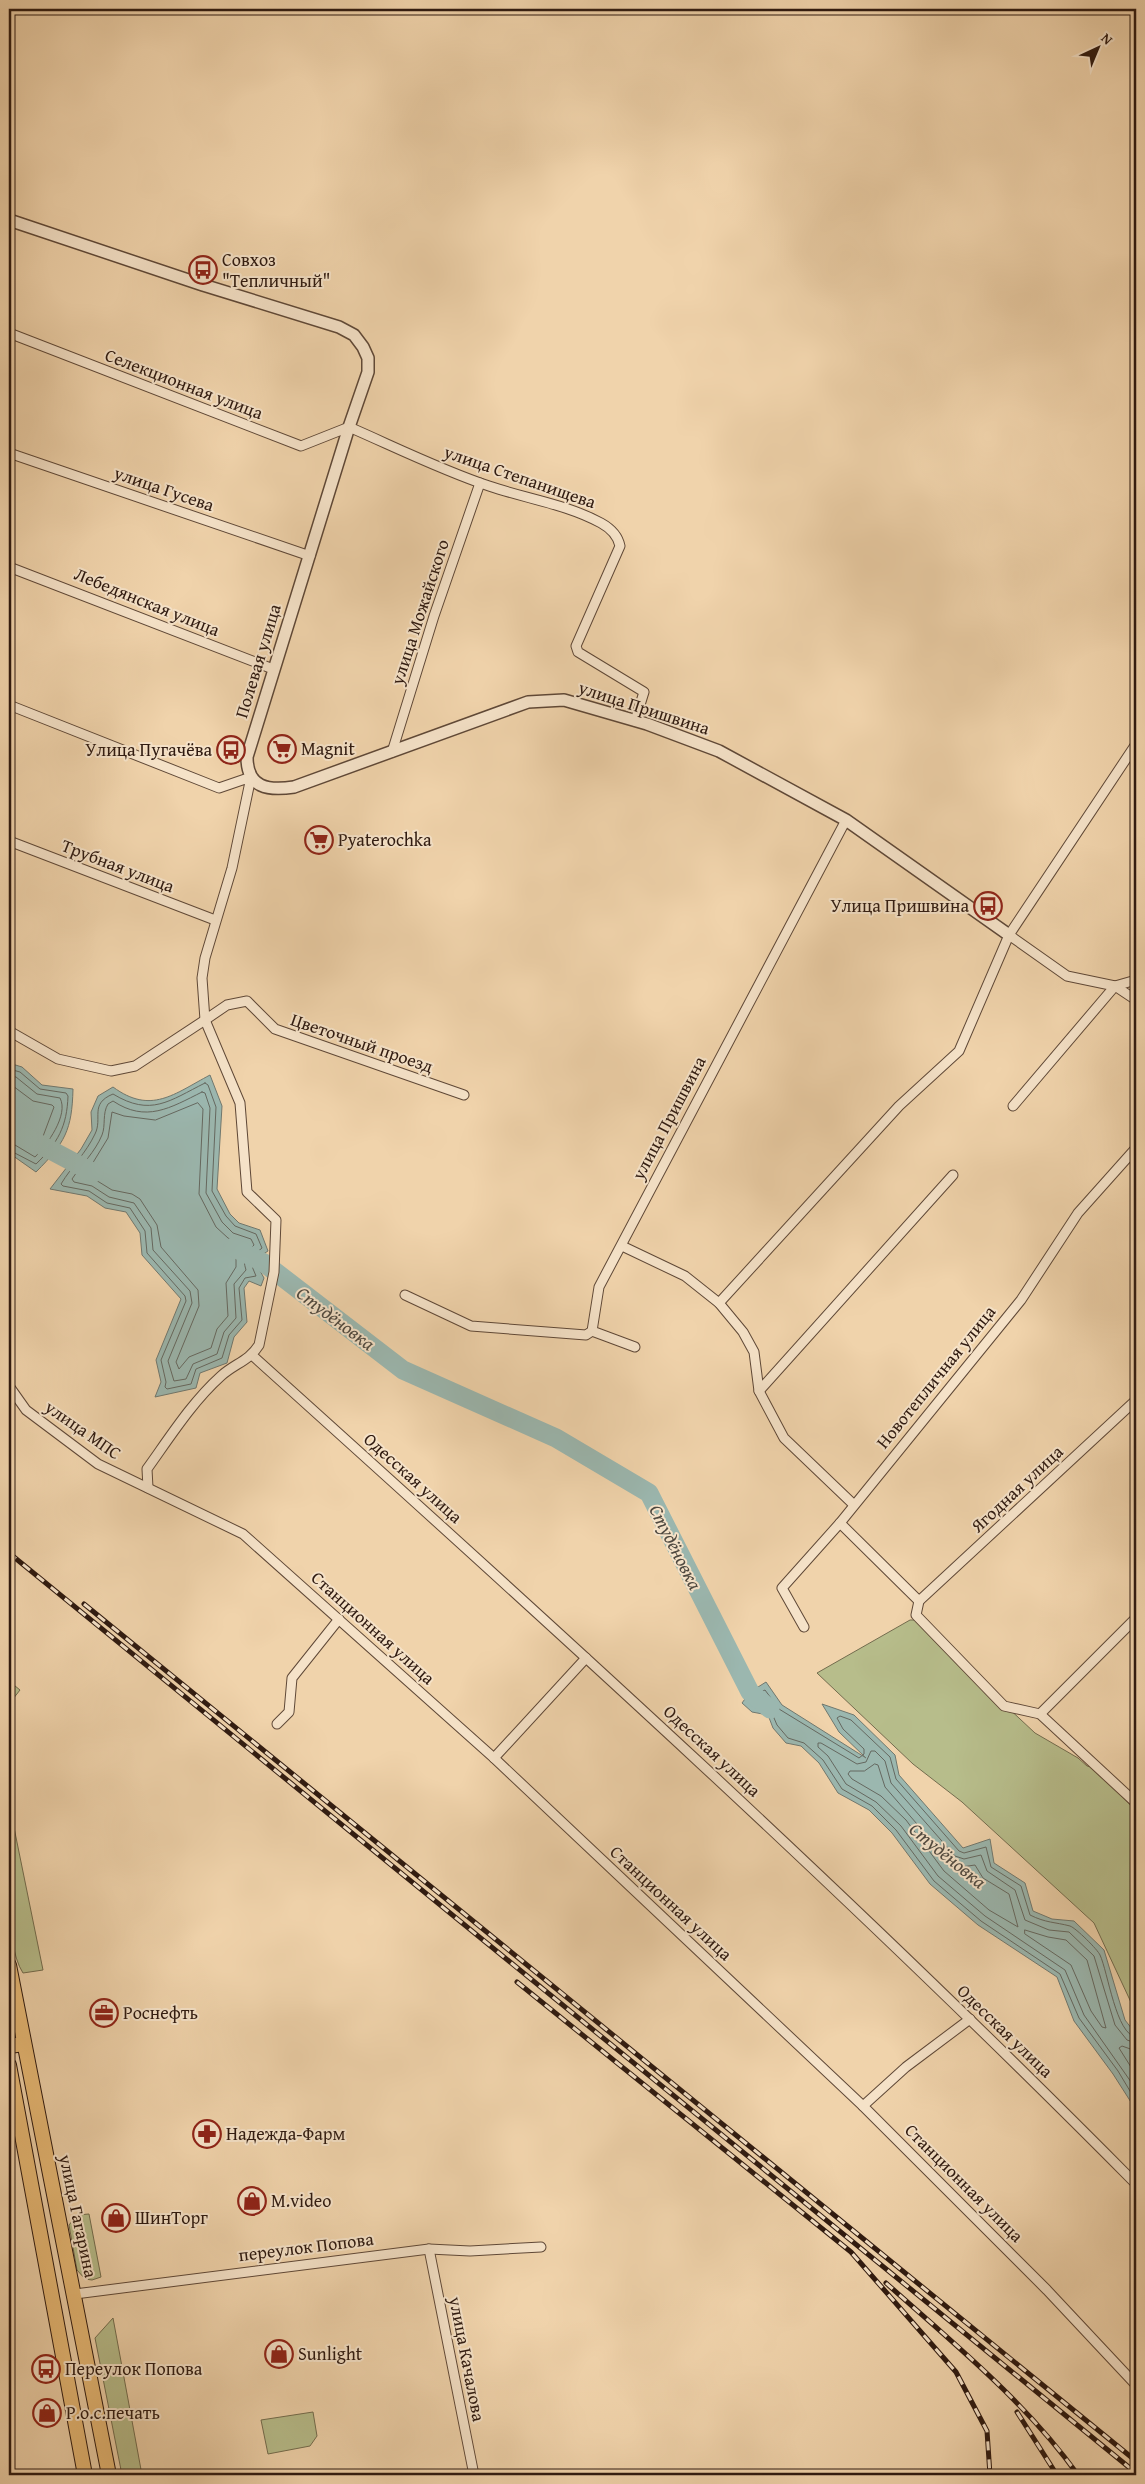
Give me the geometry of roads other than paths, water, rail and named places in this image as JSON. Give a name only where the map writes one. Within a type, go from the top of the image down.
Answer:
[{"type":"main road","name":"улица Гагарина","points":[[9,1965],[109,2475]]},
{"type":"main road","points":[[9,2046],[24,2044]]},
{"type":"main road","points":[[9,2065],[85,2475]]},
{"type":"street","name":"Полевая улица","points":[[9,220],[203,286],[339,326],[354,335],[368,358],[368,372],[349,427],[247,757],[247,771],[251,778],[232,868],[215,920],[202,978],[206,1020],[240,1104],[247,1192],[276,1220],[274,1272],[264,1329],[253,1356]]},
{"type":"street","name":"Селекционная улица","points":[[9,333],[300,446],[349,427]]},
{"type":"street","name":"улица Степанищева","points":[[349,427],[480,483],[524,498],[573,509],[604,524],[618,538],[620,546],[576,646],[578,652],[644,692],[635,721]]},
{"type":"street","name":"улица Гусева","points":[[9,453],[310,556]]},
{"type":"street","name":"улица Можайского","points":[[392,752],[434,616],[480,483]]},
{"type":"street","name":"Лебедянская улица","points":[[9,567],[273,669]]},
{"type":"street","name":"улица Пришвина","points":[[251,778],[264,788],[294,787],[528,702],[564,700],[635,721],[719,751],[846,820],[1067,976],[1115,986],[1136,1000]]},
{"type":"street","points":[[9,705],[219,788],[251,778]]},
{"type":"street","points":[[719,1303],[899,1106],[959,1051],[1009,935],[1136,744]]},
{"type":"street","name":"улица Пришвина","points":[[592,1331],[599,1287],[846,820]]},
{"type":"street","name":"Трубная улица","points":[[9,841],[215,920]]},
{"type":"street","points":[[1013,1106],[1115,986],[1136,980]]},
{"type":"street","name":"Цветочный проезд","points":[[206,1020],[227,1005],[247,1001],[274,1029],[464,1096]]},
{"type":"street","points":[[9,1031],[58,1059],[111,1071],[135,1066],[206,1020]]},
{"type":"street","name":"Новотепличная улица","points":[[804,1626],[782,1588],[840,1523],[853,1504],[1021,1300],[1078,1213],[1136,1148]]},
{"type":"street","points":[[759,1391],[953,1175]]},
{"type":"street","points":[[622,1246],[685,1276],[719,1303],[743,1332],[754,1352],[759,1391],[784,1438],[853,1504]]},
{"type":"street","points":[[405,1295],[472,1326],[586,1335],[592,1331],[635,1347]]},
{"type":"street","points":[[148,1488],[147,1469],[195,1404],[222,1374],[253,1356]]},
{"type":"street","name":"Одесская улица","points":[[253,1356],[707,1768],[970,2019],[1136,2184]]},
{"type":"street","name":"улица МПС","points":[[9,1386],[26,1410],[98,1464],[148,1488]]},
{"type":"street","name":"Ягодная улица","points":[[919,1601],[1136,1400]]},
{"type":"street","name":"Станционная улица","points":[[148,1488],[243,1534],[494,1758],[863,2106],[1060,2303],[1136,2385]]},
{"type":"street","points":[[840,1523],[919,1601],[916,1615],[1004,1706],[1040,1714],[1136,1802]]},
{"type":"street","points":[[1040,1714],[1136,1618]]},
{"type":"street","points":[[277,1724],[289,1712],[292,1678],[338,1619]]},
{"type":"street","points":[[494,1758],[586,1658]]},
{"type":"street","points":[[863,2106],[906,2068],[970,2019]]},
{"type":"street","name":"переулок Попова","points":[[75,2294],[429,2249],[470,2251],[541,2247]]},
{"type":"street","name":"улица Качалова","points":[[429,2249],[474,2475]]},
{"type":"water","points":[[9,1063],[22,1067],[42,1085],[73,1089],[71,1115],[65,1135],[54,1153],[36,1172],[9,1153]]},
{"type":"water","points":[[210,1075],[222,1106],[217,1189],[230,1214],[239,1223],[260,1230],[268,1251],[254,1260],[264,1278],[261,1286],[249,1281],[244,1288],[247,1322],[234,1337],[227,1363],[200,1373],[196,1388],[155,1397],[161,1382],[156,1360],[181,1299],[142,1255],[140,1233],[126,1212],[105,1208],[87,1196],[50,1189],[81,1149],[92,1130],[91,1112],[98,1096],[113,1087],[139,1100],[151,1101],[162,1099],[174,1095]]},
{"type":"water","points":[[766,1682],[782,1705],[866,1758],[839,1732],[822,1704],[854,1715],[895,1755],[899,1775],[963,1848],[990,1839],[994,1863],[1025,1883],[1033,1911],[1052,1919],[1074,1921],[1104,1950],[1125,2020],[1136,2034],[1136,2110],[1113,2074],[1074,2021],[1057,1977],[978,1925],[930,1884],[892,1833],[869,1810],[838,1793],[819,1763],[801,1746],[786,1743],[773,1728],[768,1715],[752,1712],[742,1703],[750,1692]]},
{"type":"waterway","name":"Студёновка","points":[[9,1128],[94,1173]]},
{"type":"waterway","name":"Студёновка","points":[[233,1247],[264,1263],[403,1370],[556,1438],[649,1493],[750,1692],[770,1709]]},
{"type":"railway","points":[[9,1553],[1136,2473]]},
{"type":"railway","points":[[84,1604],[1136,2461]]},
{"type":"railway","points":[[517,1982],[851,2252],[956,2372],[987,2431],[990,2475]]},
{"type":"railway","points":[[886,2283],[1012,2398],[1035,2422],[1078,2475]]},
{"type":"railway","points":[[1017,2412],[1057,2475]]},
{"type":"place","name":"Совхоз \"Тепличный\"","points":[[203,270]]},
{"type":"place","name":"Magnit","points":[[282,749]]},
{"type":"place","name":"Улица Пугачёва","points":[[231,750]]},
{"type":"place","name":"Pyaterochka","points":[[319,840]]},
{"type":"place","name":"Улица Пришвина","points":[[988,906]]},
{"type":"place","name":"Роснефть","points":[[104,2013]]},
{"type":"place","name":"Надежда-Фарм","points":[[207,2134]]},
{"type":"place","name":"M.video","points":[[252,2201]]},
{"type":"place","name":"ШинТорг","points":[[116,2218]]},
{"type":"place","name":"Sunlight","points":[[279,2354]]},
{"type":"place","name":"Переулок Попова","points":[[46,2369]]},
{"type":"place","name":"Р.о.с.печать","points":[[47,2413]]}]
